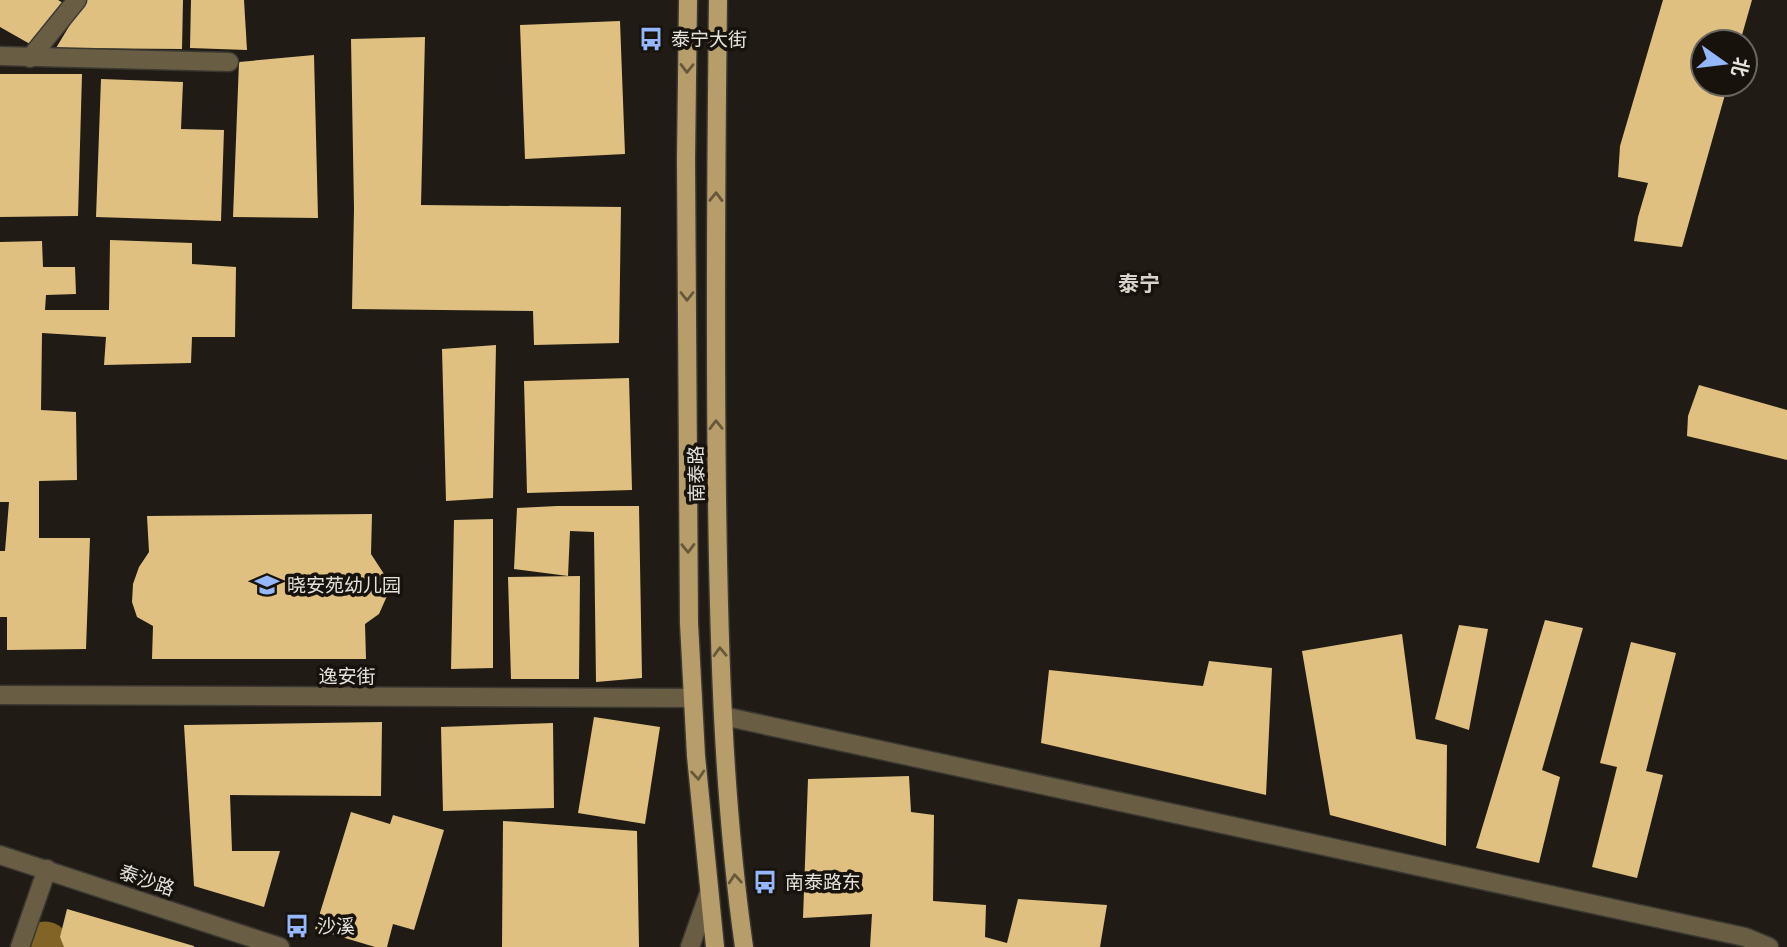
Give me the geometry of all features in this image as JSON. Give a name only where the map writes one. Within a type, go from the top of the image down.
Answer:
[{"type":"main road","name":"南泰路","points":[[688,0],[687,522],[693,698],[715,947]]},
{"type":"main road","name":"南泰路","points":[[718,0],[718,604],[723,716],[737,898],[744,947]]},
{"type":"street","points":[[30,58],[77,0]]},
{"type":"street","points":[[0,57],[229,62]]},
{"type":"street","name":"逸安街","points":[[0,695],[693,698]]},
{"type":"street","points":[[723,716],[1745,937],[1769,947]]},
{"type":"street","name":"泰沙路","points":[[0,855],[280,947]]},
{"type":"street","points":[[20,947],[47,869]]},
{"type":"street","points":[[690,947],[709,893]]},
{"type":"building","points":[[0,0],[58,0],[68,6],[30,44],[0,27]]},
{"type":"building","points":[[85,0],[183,0],[182,49],[56,48]]},
{"type":"building","points":[[191,0],[244,0],[247,50],[190,48]]},
{"type":"building","points":[[1663,0],[1752,0],[1744,28],[1689,28],[1689,98],[1724,98],[1682,247],[1634,241],[1648,183],[1618,177],[1620,146]]},
{"type":"building","points":[[620,21],[625,154],[525,159],[520,25]]},
{"type":"building","points":[[425,37],[421,205],[621,207],[619,343],[534,345],[533,311],[352,309],[354,209],[351,39]]},
{"type":"building","points":[[314,55],[318,218],[233,217],[239,62]]},
{"type":"building","points":[[0,74],[82,74],[78,216],[0,217]]},
{"type":"building","points":[[101,79],[183,82],[181,129],[224,130],[221,221],[96,217]]},
{"type":"building","points":[[110,240],[192,243],[192,264],[236,267],[235,337],[192,337],[191,363],[104,365],[106,337],[42,333],[41,410],[76,412],[77,480],[39,481],[39,538],[90,538],[86,649],[7,650],[7,617],[0,617],[0,551],[5,551],[9,502],[0,502],[0,242],[42,241],[43,267],[75,267],[76,294],[46,295],[45,310],[109,310]]},
{"type":"building","points":[[496,345],[493,498],[446,501],[442,349]]},
{"type":"building","points":[[629,378],[632,490],[527,493],[524,381]]},
{"type":"building","points":[[1699,385],[1787,410],[1787,460],[1687,436],[1688,416]]},
{"type":"building","points":[[639,506],[642,678],[596,682],[594,532],[570,531],[568,576],[514,569],[517,508]]},
{"type":"building","points":[[372,514],[371,554],[384,574],[387,596],[379,614],[365,624],[366,659],[152,659],[153,626],[137,617],[132,602],[133,584],[139,567],[149,552],[147,516]]},
{"type":"building","points":[[493,519],[493,668],[451,669],[454,520]]},
{"type":"building","points":[[580,576],[579,679],[511,679],[508,577]]},
{"type":"building","points":[[1545,620],[1583,628],[1542,770],[1560,777],[1539,863],[1476,848]]},
{"type":"building","points":[[1459,625],[1488,629],[1469,730],[1435,719]]},
{"type":"building","points":[[1402,634],[1416,739],[1447,745],[1446,846],[1330,815],[1302,651]]},
{"type":"building","points":[[1631,642],[1676,653],[1646,771],[1663,775],[1637,878],[1592,867],[1617,767],[1600,763]]},
{"type":"building","points":[[1209,661],[1272,668],[1266,795],[1041,743],[1049,670],[1203,686]]},
{"type":"building","points":[[594,717],[660,727],[645,824],[578,813]]},
{"type":"building","points":[[382,722],[381,796],[230,795],[232,851],[280,851],[264,907],[194,886],[184,725]]},
{"type":"building","points":[[553,723],[554,808],[443,811],[441,727]]},
{"type":"building","points":[[909,776],[911,812],[934,815],[933,901],[986,905],[985,937],[1007,943],[1018,899],[1107,905],[1100,947],[870,947],[872,914],[803,918],[808,779]]},
{"type":"building","points":[[351,812],[390,824],[393,815],[444,830],[414,930],[393,924],[387,947],[375,947],[315,929]]},
{"type":"building","points":[[503,821],[637,831],[639,947],[502,947]]},
{"type":"building","points":[[67,909],[194,947],[64,947],[60,937]]},
{"type":"place","name":"泰宁大街","points":[[651,39]]},
{"type":"place","name":"晓安苑幼儿园","points":[[267,585]]},
{"type":"place","name":"南泰路东","points":[[765,882]]},
{"type":"place","name":"沙溪","points":[[297,926]]},
{"type":"district","name":"泰宁","points":[[1139,284]]}]
